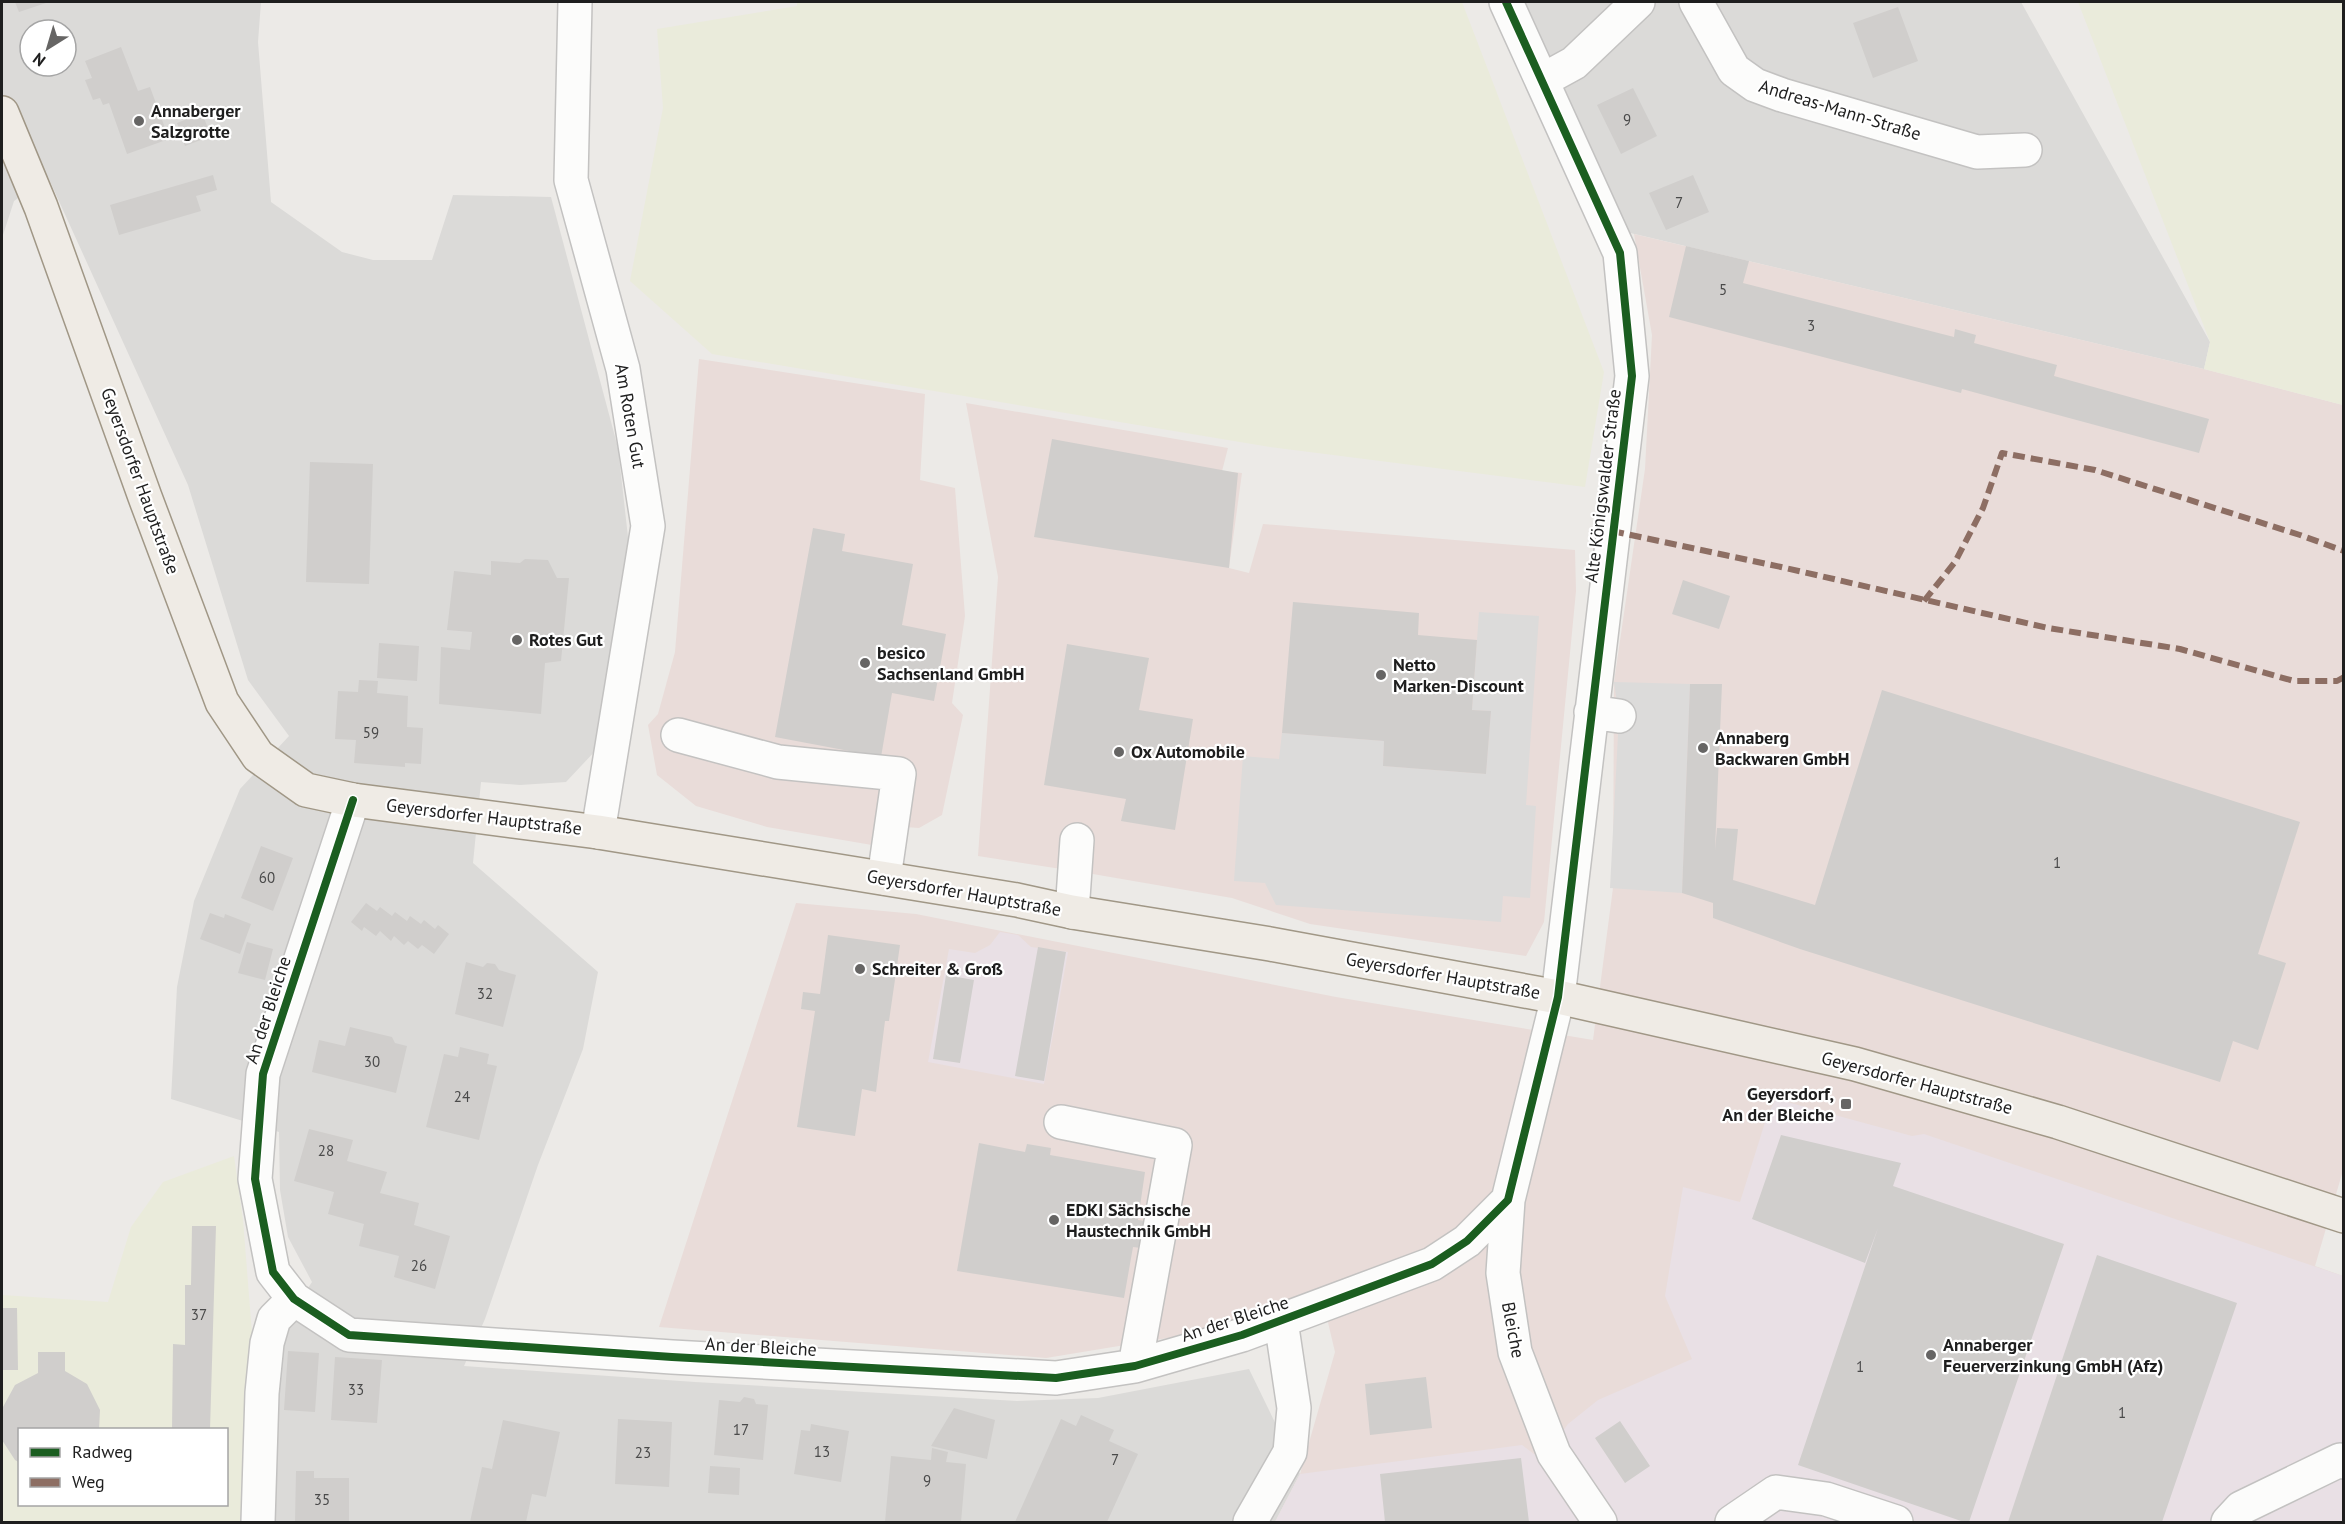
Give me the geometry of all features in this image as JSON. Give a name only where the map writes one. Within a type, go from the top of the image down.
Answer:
[{"type":"main road","name":"Geyersdorfer Hauptstraße","points":[[2,113],[42,207],[222,702],[258,756],[306,790],[353,800],[597,832],[884,878],[1017,900],[1072,912],[1270,944],[1558,997],[1855,1064],[1951,1090],[2058,1122],[2343,1216]]},
{"type":"street","name":"Am Roten Gut","points":[[575,2],[571,180],[623,369],[648,526],[597,832]]},
{"type":"street","name":"Alte Königswalder Straße","points":[[1506,2],[1620,254],[1632,376],[1605,714],[1558,997]]},
{"type":"street","points":[[1543,80],[1574,63],[1638,2]]},
{"type":"street","name":"Andreas-Mann-Straße","points":[[1696,2],[1734,70],[1755,85],[1977,152],[2025,150]]},
{"type":"street","points":[[678,735],[778,762],[899,774],[884,878]]},
{"type":"street","name":"An der Bleiche","points":[[353,800],[263,1074],[255,1179],[273,1272],[294,1299],[349,1335],[672,1357],[1056,1378],[1135,1366],[1242,1335],[1432,1264],[1467,1241],[1508,1200]]},
{"type":"street","points":[[1072,912],[1077,840]]},
{"type":"street","points":[[1508,1200],[1558,997]]},
{"type":"street","points":[[1061,1122],[1175,1145],[1135,1366]]},
{"type":"street","name":"Bleiche","points":[[1508,1200],[1503,1273],[1515,1352],[1554,1454],[1600,1522]]},
{"type":"street","points":[[258,1522],[262,1393],[267,1343],[274,1319],[294,1299]]},
{"type":"street","points":[[1250,1522],[1290,1452],[1294,1408],[1281,1321]]},
{"type":"street","points":[[2228,1522],[2241,1508],[2340,1460],[2343,1462]]},
{"type":"street","points":[[1732,1522],[1776,1492],[1826,1499],[1896,1522]]},
{"type":"shaded area","points":[[2,2],[261,2],[258,42],[271,202],[342,252],[373,260],[432,260],[453,195],[551,197],[618,448],[629,546],[597,749],[566,782],[520,785],[481,782],[473,863],[598,972],[583,1049],[538,1165],[485,1319],[464,1366],[1017,1401],[1098,1398],[1249,1369],[1300,1474],[1275,1522],[272,1522],[271,1426],[284,1324],[312,1282],[288,1237],[280,1190],[279,1132],[171,1099],[177,987],[194,901],[240,789],[289,736],[248,680],[188,485],[48,177],[14,201],[2,238]]},
{"type":"shaded area","points":[[1519,2],[2021,2],[2210,342],[2204,369],[1622,231]]},
{"type":"shaded area","points":[[1634,234],[2204,369],[2343,405],[2344,1167],[2315,1266],[2343,1276],[2343,1522],[1275,1522],[1300,1474],[1335,1352],[1321,1293],[1210,1331],[1046,1358],[659,1327],[796,903],[916,914],[1336,997],[1593,1040],[1613,888],[1614,682],[1645,469],[1652,335]]},
{"type":"shaded area","points":[[699,359],[925,394],[920,480],[955,488],[965,616],[952,703],[963,715],[942,815],[919,828],[905,827],[901,850],[767,827],[696,806],[657,775],[648,725],[658,714],[675,652]]},
{"type":"shaded area","points":[[966,403],[1228,448],[1222,471],[1242,473],[1229,568],[1249,573],[1263,524],[1575,550],[1576,591],[1544,922],[1526,956],[1310,924],[1232,898],[978,856],[998,577]]},
{"type":"shaded area","points":[[1479,612],[1539,616],[1526,805],[1536,806],[1530,898],[1503,896],[1501,922],[1276,905],[1265,883],[1234,881],[1243,756],[1279,759],[1282,733],[1384,741],[1383,766],[1486,774],[1491,711],[1472,710]]},
{"type":"shaded area","points":[[1614,682],[1690,684],[1682,893],[1610,888],[1619,716]]},
{"type":"shaded area","points":[[1000,932],[1018,935],[1031,947],[1068,952],[1044,1084],[928,1062],[949,949],[975,953],[990,945]]},
{"type":"shaded area","name":"Annaberger Feuerverzinkung GmbH (Afz)","points":[[1776,1099],[1912,1136],[1924,1134],[2343,1276],[2343,1522],[1275,1522],[1300,1474],[1522,1445],[1542,1460],[1568,1424],[1598,1400],[1692,1359],[1665,1296],[1683,1187],[1740,1202],[1767,1116]]},
{"type":"green space","points":[[797,2],[1462,2],[1604,372],[1585,487],[1270,447],[712,354],[630,281],[663,108],[657,29],[797,6]]},
{"type":"green space","points":[[2078,2],[2343,2],[2343,405],[2204,369],[2210,342]]},
{"type":"green space","points":[[234,1156],[243,1220],[252,1333],[243,1522],[2,1522],[2,1295],[108,1302],[131,1227],[163,1182]]},
{"type":"building","points":[[15,2],[49,2],[19,12]]},
{"type":"building","points":[[1898,7],[1918,61],[1873,78],[1853,23]]},
{"type":"building","points":[[121,47],[138,91],[150,87],[169,139],[127,154],[109,103],[103,105],[100,98],[93,100],[85,80],[92,78],[85,61]]},
{"type":"building","points":[[1633,88],[1657,136],[1621,154],[1597,105]]},
{"type":"building","points":[[202,113],[211,136],[185,146],[177,123]]},
{"type":"building","points":[[213,175],[217,190],[196,196],[201,211],[119,235],[110,205]]},
{"type":"building","points":[[1693,175],[1709,212],[1666,230],[1649,193]]},
{"type":"building","points":[[1686,246],[1749,261],[1743,283],[1954,337],[1955,329],[1976,335],[1974,343],[2057,365],[2054,376],[2209,419],[2199,453],[1962,389],[1961,393],[1669,317]]},
{"type":"building","points":[[1052,439],[1238,473],[1229,568],[1034,537]]},
{"type":"building","points":[[310,462],[373,464],[369,584],[306,582]]},
{"type":"building","name":"besico Sachsenland GmbH","points":[[813,528],[845,534],[842,551],[913,564],[902,625],[946,634],[934,701],[892,693],[881,757],[775,737]]},
{"type":"building","name":"Rotes Gut","points":[[525,559],[548,560],[557,578],[569,578],[561,661],[545,663],[541,714],[439,704],[441,647],[470,650],[472,632],[447,630],[454,571],[491,575],[491,561],[520,563]]},
{"type":"building","points":[[1683,580],[1730,596],[1719,629],[1672,614]]},
{"type":"building","name":"Netto Marken-Discount","points":[[1293,602],[1419,613],[1418,635],[1477,640],[1472,710],[1491,711],[1486,774],[1383,766],[1384,741],[1282,733]]},
{"type":"building","points":[[379,643],[419,646],[417,681],[377,678]]},
{"type":"building","name":"Ox Automobile","points":[[1067,644],[1149,658],[1139,710],[1193,719],[1175,830],[1121,821],[1126,799],[1044,785]]},
{"type":"building","points":[[359,680],[378,681],[377,693],[408,696],[407,727],[423,728],[421,764],[405,763],[405,767],[354,763],[356,740],[335,739],[338,691],[358,692]]},
{"type":"building","name":"Annaberg Backwaren GmbH","points":[[1690,684],[1722,684],[1715,850],[1717,828],[1738,829],[1733,880],[1815,905],[1882,690],[2300,822],[2258,954],[2286,963],[2258,1050],[2233,1041],[2220,1082],[1800,949],[1713,918],[1713,903],[1682,893]]},
{"type":"building","points":[[261,846],[293,858],[273,911],[241,898]]},
{"type":"building","points":[[366,903],[377,911],[380,907],[392,916],[395,912],[407,921],[410,916],[421,924],[424,920],[435,929],[438,925],[449,934],[434,954],[422,945],[418,949],[408,941],[404,945],[394,936],[391,941],[380,931],[376,936],[364,927],[362,931],[351,922]]},
{"type":"building","points":[[210,913],[224,918],[225,914],[251,924],[240,954],[200,939]]},
{"type":"building","points":[[828,935],[900,945],[889,1021],[885,1021],[876,1092],[862,1089],[855,1136],[797,1127],[815,1011],[801,1009],[803,992],[820,994]]},
{"type":"building","points":[[247,942],[273,949],[265,980],[238,973]]},
{"type":"building","points":[[1038,947],[1066,952],[1044,1081],[1015,1076]]},
{"type":"building","points":[[466,962],[483,967],[487,963],[495,964],[499,970],[516,975],[503,1027],[455,1014]]},
{"type":"building","points":[[946,975],[974,980],[960,1063],[933,1059]]},
{"type":"building","points":[[350,1027],[392,1037],[395,1043],[407,1046],[396,1093],[312,1072],[319,1040],[345,1046]]},
{"type":"building","points":[[460,1047],[489,1054],[487,1064],[497,1066],[479,1140],[426,1127],[444,1054],[458,1057]]},
{"type":"building","points":[[309,1129],[353,1140],[347,1161],[387,1172],[380,1193],[419,1203],[414,1225],[450,1236],[435,1289],[394,1277],[399,1256],[359,1246],[364,1224],[328,1214],[334,1192],[294,1181]]},
{"type":"building","name":"Annaberger Feuerverzinkung GmbH (Afz)","points":[[1781,1135],[1901,1163],[1893,1186],[2064,1244],[1969,1522],[1798,1465],[1878,1228],[1865,1263],[1752,1219]]},
{"type":"building","name":"EDKI Sächsische Haustechnik GmbH","points":[[979,1143],[1025,1152],[1027,1144],[1051,1148],[1050,1155],[1145,1172],[1138,1220],[1146,1221],[1141,1248],[1133,1247],[1124,1298],[957,1271]]},
{"type":"building","points":[[192,1226],[216,1226],[210,1428],[172,1428],[173,1344],[185,1345],[185,1285],[191,1285]]},
{"type":"building","points":[[2097,1255],[2237,1303],[2162,1522],[2008,1522]]},
{"type":"building","points":[[2,1308],[17,1308],[18,1370],[2,1370]]},
{"type":"building","points":[[288,1351],[319,1353],[315,1412],[284,1410]]},
{"type":"building","points":[[38,1352],[65,1352],[65,1371],[87,1384],[100,1410],[99,1428],[18,1428],[18,1462],[2,1440],[3,1407],[15,1385],[38,1373]]},
{"type":"building","points":[[335,1357],[382,1360],[377,1423],[331,1420]]},
{"type":"building","points":[[1426,1377],[1432,1428],[1370,1435],[1365,1384]]},
{"type":"building","points":[[744,1397],[754,1399],[756,1404],[768,1405],[763,1460],[714,1455],[719,1400],[740,1402]]},
{"type":"building","points":[[954,1408],[995,1420],[987,1459],[931,1446]]},
{"type":"building","points":[[1081,1415],[1114,1430],[1109,1441],[1138,1454],[1107,1522],[1015,1522],[1061,1419],[1076,1426]]},
{"type":"building","points":[[618,1419],[672,1422],[669,1487],[615,1484]]},
{"type":"building","points":[[503,1420],[560,1432],[546,1497],[532,1494],[526,1522],[470,1522],[482,1467],[492,1469]]},
{"type":"building","points":[[1620,1421],[1650,1466],[1625,1483],[1595,1438]]},
{"type":"building","points":[[811,1424],[849,1431],[841,1482],[794,1474],[801,1430],[810,1431]]},
{"type":"building","points":[[932,1448],[948,1452],[946,1462],[966,1464],[961,1522],[885,1522],[891,1456],[931,1460]]},
{"type":"building","points":[[1521,1458],[1529,1522],[1385,1522],[1380,1474]]},
{"type":"building","points":[[710,1466],[740,1468],[739,1495],[708,1493]]},
{"type":"building","points":[[296,1471],[314,1471],[314,1478],[349,1478],[349,1522],[295,1522]]},
{"type":"marked path","points":[[1924,601],[1955,562],[1983,508],[2002,453],[2095,470],[2344,551]]},
{"type":"marked path","points":[[1612,531],[2048,628],[2180,649],[2294,681],[2337,681],[2344,677]]},
{"type":"cycle path","points":[[353,800],[263,1074],[255,1179],[273,1272],[294,1299],[349,1335],[672,1357],[1056,1378],[1135,1366],[1242,1335],[1432,1264],[1467,1241],[1508,1200],[1558,997],[1632,376],[1620,253],[1506,2]]},
{"type":"place","name":"Annaberger Salzgrotte","points":[[139,121]]},
{"type":"place","name":"Rotes Gut","points":[[517,640]]},
{"type":"place","name":"besico Sachsenland GmbH","points":[[865,663]]},
{"type":"place","name":"Netto Marken-Discount","points":[[1381,675]]},
{"type":"place","name":"Annaberg Backwaren GmbH","points":[[1703,748]]},
{"type":"place","name":"Ox Automobile","points":[[1119,752]]},
{"type":"place","name":"Schreiter & Groß","points":[[860,969]]},
{"type":"place","name":"Geyersdorf, An der Bleiche","points":[[1846,1104]]},
{"type":"place","name":"EDKI Sächsische Haustechnik GmbH","points":[[1054,1220]]},
{"type":"place","name":"Annaberger Feuerverzinkung GmbH (Afz)","points":[[1931,1355]]}]
